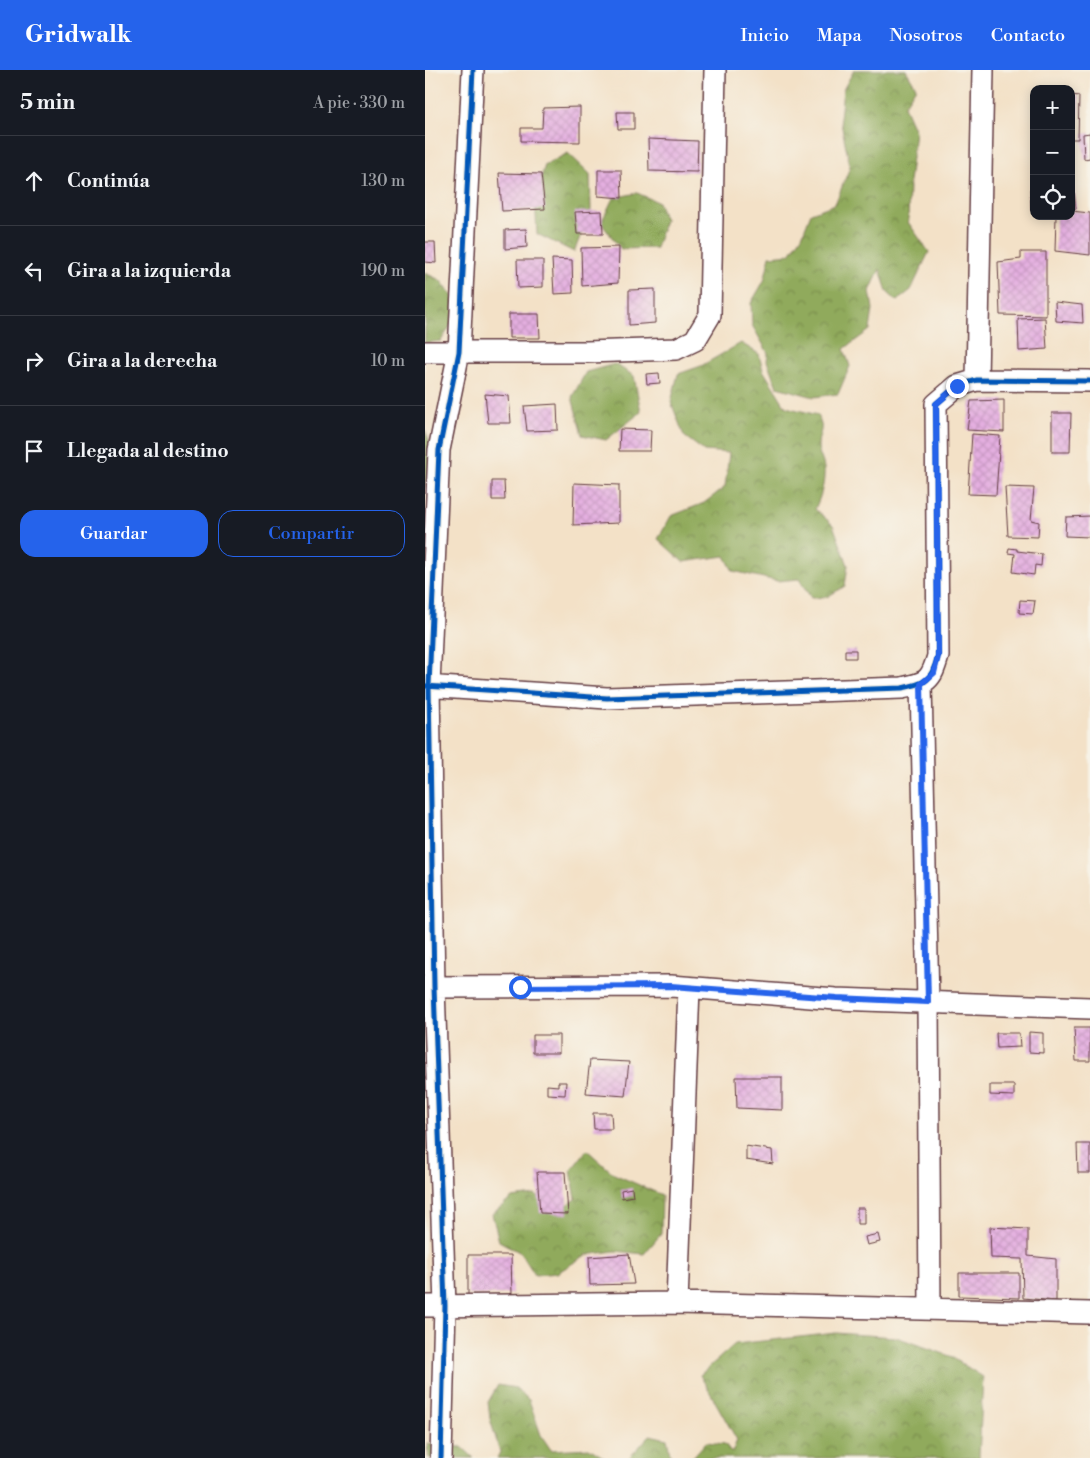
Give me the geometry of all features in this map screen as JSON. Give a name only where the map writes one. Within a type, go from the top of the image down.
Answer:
[{"type":"street","points":[[441,1458],[435,1306],[429,987],[427,686],[439,450],[459,352],[473,70]]},
{"type":"street","points":[[425,352],[587,352],[676,348],[695,340],[710,315],[715,70]]},
{"type":"street","points":[[977,380],[983,70]]},
{"type":"street","points":[[427,686],[607,698],[902,688],[921,684],[934,673],[938,656],[936,404],[957,386],[977,380],[1090,382]]},
{"type":"street","points":[[921,684],[928,1002],[930,1309]]},
{"type":"street","points":[[429,987],[671,986],[837,998],[1090,1008]]},
{"type":"street","points":[[677,1303],[689,988]]},
{"type":"street","points":[[435,1306],[677,1303],[1090,1313]]},
{"type":"green space","points":[[854,70],[906,70],[916,87],[904,106],[915,131],[909,183],[908,222],[929,252],[911,290],[897,301],[887,292],[880,269],[870,291],[873,309],[870,330],[844,349],[850,366],[838,394],[814,397],[777,387],[767,361],[768,353],[752,325],[751,303],[764,281],[770,256],[790,254],[802,236],[811,213],[835,204],[850,167],[840,118],[843,90]]},
{"type":"green space","points":[[568,153],[590,174],[591,210],[574,252],[537,234],[535,197],[545,165]]},
{"type":"green space","points":[[637,193],[658,202],[665,220],[656,248],[621,249],[601,223],[613,198]]},
{"type":"green space","points":[[425,273],[440,280],[461,306],[441,341],[425,343]]},
{"type":"green space","points":[[741,343],[759,354],[763,370],[786,407],[818,415],[820,420],[821,428],[818,445],[823,462],[824,479],[815,509],[833,525],[848,565],[845,586],[827,597],[811,598],[799,579],[777,581],[733,571],[725,556],[683,562],[658,539],[671,516],[704,503],[725,487],[729,453],[704,451],[684,436],[671,402],[678,374],[701,366]]},
{"type":"green space","points":[[615,364],[634,376],[641,412],[606,440],[582,435],[572,397],[586,372]]},
{"type":"green space","points":[[425,430],[434,451],[425,488]]},
{"type":"green space","points":[[587,1150],[614,1174],[662,1195],[661,1234],[644,1254],[615,1251],[586,1255],[557,1273],[535,1275],[521,1253],[499,1241],[492,1214],[512,1198],[535,1195],[558,1210],[576,1199],[571,1170]]},
{"type":"green space","points":[[836,1333],[896,1337],[950,1356],[983,1377],[979,1458],[692,1458],[706,1442],[725,1444],[732,1453],[737,1440],[700,1375],[735,1344]]},
{"type":"green space","points":[[498,1385],[516,1388],[529,1400],[541,1435],[551,1450],[589,1448],[605,1458],[497,1458],[500,1452],[490,1419],[488,1402]]},
{"type":"green space","points":[[650,1435],[667,1439],[671,1458],[629,1458]]},
{"type":"green space","points":[[427,1443],[462,1447],[474,1458],[429,1458]]},
{"type":"building","points":[[1075,96],[1079,96],[1078,139],[1075,139]]},
{"type":"building","points":[[580,107],[580,142],[521,141],[521,128],[542,128],[543,108]]},
{"type":"building","points":[[617,112],[634,112],[634,129],[618,129]]},
{"type":"building","points":[[1090,133],[1090,158],[1084,159],[1083,134]]},
{"type":"building","points":[[648,139],[698,141],[697,172],[649,171]]},
{"type":"building","points":[[598,170],[621,170],[622,198],[598,196]]},
{"type":"building","points":[[499,173],[541,174],[545,209],[502,211]]},
{"type":"building","points":[[602,211],[603,234],[577,234],[575,212]]},
{"type":"building","points":[[1075,211],[1090,213],[1090,255],[1055,251],[1056,220],[1075,220]]},
{"type":"building","points":[[526,229],[527,247],[505,249],[505,230]]},
{"type":"building","points":[[425,242],[435,242],[436,263],[425,262]]},
{"type":"building","points":[[619,247],[618,283],[582,286],[581,248]]},
{"type":"building","points":[[1021,252],[1046,252],[1046,316],[1000,315],[998,262],[1021,259]]},
{"type":"building","points":[[552,259],[572,260],[573,293],[554,294]]},
{"type":"building","points":[[517,260],[543,260],[543,287],[518,288]]},
{"type":"building","points":[[655,289],[655,323],[629,325],[629,290]]},
{"type":"building","points":[[1055,302],[1082,305],[1083,323],[1056,321]]},
{"type":"building","points":[[509,314],[539,314],[540,338],[509,338]]},
{"type":"building","points":[[1045,318],[1047,349],[1019,351],[1018,319]]},
{"type":"building","points":[[659,373],[660,383],[647,384],[646,374]]},
{"type":"building","points":[[485,394],[509,396],[511,423],[488,423]]},
{"type":"building","points":[[1004,400],[1004,432],[967,430],[971,401]]},
{"type":"building","points":[[557,404],[558,430],[527,431],[524,406]]},
{"type":"building","points":[[1052,413],[1071,413],[1070,452],[1052,452]]},
{"type":"building","points":[[620,429],[651,430],[650,451],[619,451]]},
{"type":"building","points":[[972,434],[1000,436],[996,495],[968,494]]},
{"type":"building","points":[[492,481],[504,481],[505,500],[492,500]]},
{"type":"building","points":[[574,483],[619,485],[619,523],[573,525]]},
{"type":"building","points":[[1005,487],[1034,488],[1031,520],[1039,522],[1038,537],[1008,536]]},
{"type":"building","points":[[1090,516],[1090,537],[1065,536],[1066,517]]},
{"type":"building","points":[[1009,548],[1017,549],[1017,551],[1042,554],[1041,566],[1035,565],[1034,575],[1013,572],[1015,554],[1008,553]]},
{"type":"building","points":[[1020,600],[1035,601],[1033,614],[1019,613]]},
{"type":"building","points":[[845,650],[856,650],[856,658],[845,658]]},
{"type":"building","points":[[1074,1028],[1090,1028],[1090,1061],[1076,1061]]},
{"type":"building","points":[[1029,1032],[1043,1033],[1043,1053],[1029,1052]]},
{"type":"building","points":[[996,1033],[1019,1033],[1020,1047],[997,1048]]},
{"type":"building","points":[[533,1035],[559,1035],[559,1053],[533,1053]]},
{"type":"building","points":[[590,1060],[629,1062],[625,1096],[586,1093]]},
{"type":"building","points":[[736,1077],[782,1077],[782,1110],[737,1108]]},
{"type":"building","points":[[558,1082],[566,1082],[565,1095],[547,1094],[547,1085],[558,1086]]},
{"type":"building","points":[[990,1085],[1014,1085],[1014,1096],[990,1095]]},
{"type":"building","points":[[593,1113],[611,1113],[612,1129],[594,1129]]},
{"type":"building","points":[[1077,1144],[1090,1144],[1090,1173],[1078,1173]]},
{"type":"building","points":[[746,1146],[772,1150],[773,1164],[746,1160]]},
{"type":"building","points":[[537,1172],[565,1172],[568,1214],[540,1213]]},
{"type":"building","points":[[632,1188],[633,1196],[622,1198],[621,1190]]},
{"type":"building","points":[[857,1208],[864,1208],[864,1224],[857,1224]]},
{"type":"building","points":[[990,1227],[1028,1229],[1028,1256],[1056,1259],[1056,1301],[1023,1298],[1022,1259],[991,1258]]},
{"type":"building","points":[[878,1234],[880,1242],[867,1245],[865,1237]]},
{"type":"building","points":[[629,1254],[634,1284],[590,1285],[589,1257]]},
{"type":"building","points":[[468,1255],[511,1255],[512,1294],[468,1295]]},
{"type":"building","points":[[959,1273],[1019,1273],[1019,1298],[959,1296]]},
{"type":"cycle path","points":[[441,1458],[445,1306],[434,987],[429,686],[439,450],[459,352],[473,70]]},
{"type":"cycle path","points":[[425,686],[607,698],[902,688],[923,682],[927,680],[933,671],[938,656],[936,404],[957,386],[977,380],[1090,381]]},
{"type":"route","points":[[520,987],[671,986],[837,998],[928,1002],[921,684],[934,673],[938,656],[936,404],[957,386]]}]
